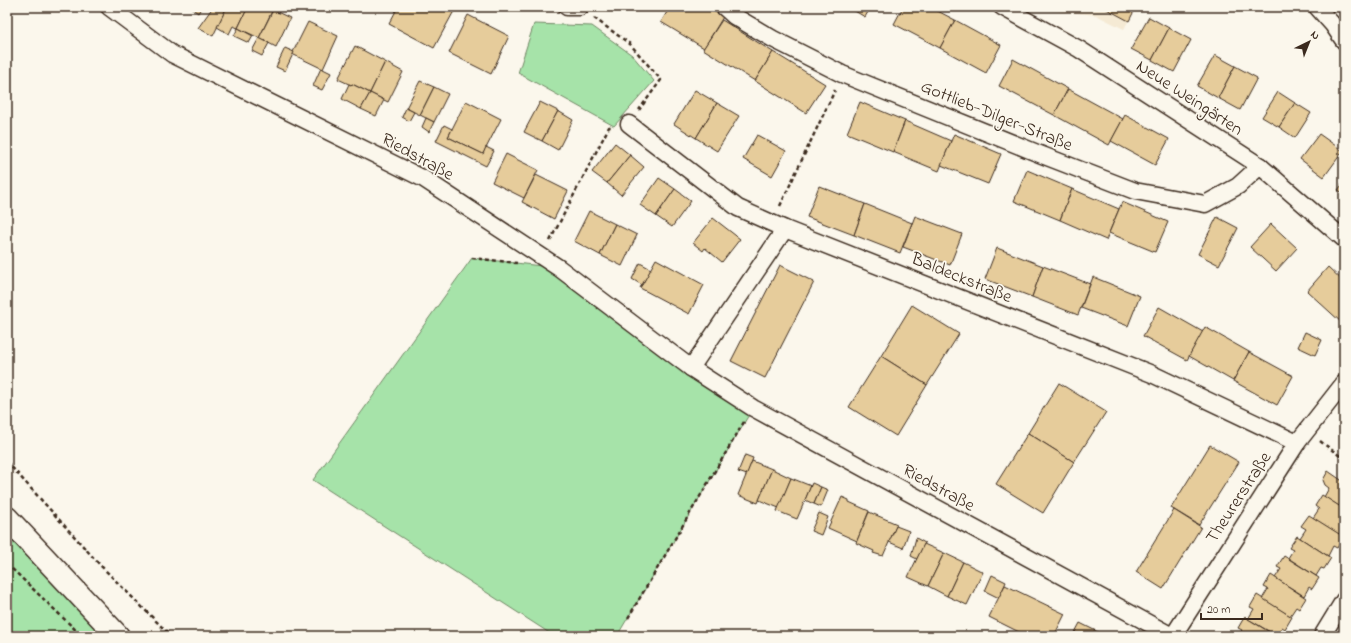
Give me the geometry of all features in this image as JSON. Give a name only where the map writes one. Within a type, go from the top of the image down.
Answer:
[{"type":"main road","points":[[7,518],[118,636]]},
{"type":"street","name":"Riedstraße","points":[[109,7],[172,54],[424,179],[542,256],[691,368],[752,408],[1172,636]]},
{"type":"street","points":[[567,7],[579,7]]},
{"type":"street","name":"Gottlieb-Dilger-Straße","points":[[724,7],[734,16],[773,39],[842,74],[1135,191],[1205,204],[1238,186],[1260,166]]},
{"type":"street","name":"Neue Weingärten","points":[[1002,7],[1079,49],[1260,166],[1344,239]]},
{"type":"street","points":[[1317,7],[1333,25],[1344,41]]},
{"type":"street","name":"Baldeckstraße","points":[[629,124],[738,208],[1152,374],[1301,437]]},
{"type":"street","points":[[691,368],[785,228]]},
{"type":"street","name":"Theurerstraße","points":[[1172,636],[1301,437],[1344,383]]},
{"type":"street","points":[[1322,636],[1344,600]]},
{"type":"path","points":[[542,256],[609,127],[629,124],[661,80],[630,44],[579,7]]},
{"type":"path","points":[[783,200],[830,99]]},
{"type":"path","points":[[628,618],[752,408]]},
{"type":"path","points":[[1301,437],[1344,459]]},
{"type":"path","points":[[7,462],[101,566],[171,636]]},
{"type":"path","points":[[7,564],[82,636]]},
{"type":"shaded area","points":[[1019,7],[1136,7],[1124,29],[1096,15]]},
{"type":"green space","points":[[534,24],[592,26],[632,55],[654,81],[614,126],[518,73]]},
{"type":"green space","points":[[472,258],[559,268],[753,408],[617,636],[554,636],[313,480]]},
{"type":"green space","points":[[7,518],[118,636],[7,636]]},
{"type":"building","points":[[190,7],[202,7],[198,13]]},
{"type":"building","points":[[213,7],[227,7],[213,36],[198,28]]},
{"type":"building","points":[[227,7],[248,7],[238,28],[233,26],[229,34],[217,27]]},
{"type":"building","points":[[248,7],[274,7],[259,38],[238,28]]},
{"type":"building","points":[[398,7],[446,7],[454,11],[434,48],[389,24]]},
{"type":"building","points":[[670,7],[707,7],[723,17],[704,48],[661,22]]},
{"type":"building","points":[[848,7],[871,7],[865,17]]},
{"type":"building","points":[[903,7],[930,7],[955,20],[940,48],[894,24]]},
{"type":"building","points":[[1103,7],[1136,7],[1129,21]]},
{"type":"building","points":[[273,10],[290,18],[276,47],[259,38]]},
{"type":"building","points":[[468,15],[509,36],[491,74],[449,53]]},
{"type":"building","points":[[1149,17],[1169,28],[1152,60],[1131,49]]},
{"type":"building","points":[[722,20],[773,52],[755,81],[703,49]]},
{"type":"building","points":[[955,20],[1001,45],[986,73],[940,48]]},
{"type":"building","points":[[308,22],[338,36],[323,69],[292,54]]},
{"type":"building","points":[[238,28],[253,36],[249,43],[234,36]]},
{"type":"building","points":[[1169,28],[1191,40],[1174,72],[1152,60]]},
{"type":"building","points":[[259,38],[269,43],[262,56],[252,51]]},
{"type":"building","points":[[355,46],[385,62],[370,93],[338,79]]},
{"type":"building","points":[[285,48],[294,52],[285,71],[276,67]]},
{"type":"building","points":[[773,52],[825,84],[806,113],[755,81]]},
{"type":"building","points":[[1215,55],[1235,66],[1218,98],[1197,86]]},
{"type":"building","points":[[1013,59],[1068,89],[1054,115],[999,86]]},
{"type":"building","points":[[385,62],[403,72],[388,102],[370,93]]},
{"type":"building","points":[[1235,66],[1257,78],[1240,110],[1218,98]]},
{"type":"building","points":[[321,68],[331,73],[322,90],[313,86]]},
{"type":"building","points":[[420,81],[434,87],[420,115],[406,108]]},
{"type":"building","points":[[349,84],[370,93],[361,109],[342,99]]},
{"type":"building","points":[[434,87],[448,94],[434,122],[420,115]]},
{"type":"building","points":[[1068,89],[1123,119],[1109,145],[1054,115]]},
{"type":"building","points":[[695,90],[717,103],[696,138],[674,124]]},
{"type":"building","points":[[1278,92],[1295,103],[1279,127],[1262,117]]},
{"type":"building","points":[[370,93],[384,100],[376,116],[361,109]]},
{"type":"building","points":[[466,101],[501,119],[483,154],[448,137]]},
{"type":"building","points":[[540,102],[558,111],[542,141],[524,132]]},
{"type":"building","points":[[860,102],[905,121],[893,152],[847,133]]},
{"type":"building","points":[[717,103],[739,116],[717,151],[696,138]]},
{"type":"building","points":[[1295,103],[1311,113],[1295,138],[1279,127]]},
{"type":"building","points":[[406,108],[414,112],[409,121],[402,117]]},
{"type":"building","points":[[558,111],[573,120],[558,150],[542,141]]},
{"type":"building","points":[[1125,115],[1169,139],[1155,165],[1111,141]]},
{"type":"building","points":[[426,118],[434,122],[429,132],[422,127]]},
{"type":"building","points":[[905,121],[951,141],[939,171],[893,152]]},
{"type":"building","points":[[444,125],[452,129],[448,137],[483,154],[486,147],[494,151],[486,166],[436,141]]},
{"type":"building","points":[[954,134],[1001,154],[988,184],[941,165]]},
{"type":"building","points":[[1319,134],[1343,151],[1324,177],[1300,159]]},
{"type":"building","points":[[757,135],[786,151],[772,176],[743,159]]},
{"type":"building","points":[[615,143],[630,155],[607,183],[592,172]]},
{"type":"building","points":[[506,154],[538,170],[524,198],[492,182]]},
{"type":"building","points":[[630,155],[644,167],[621,195],[607,183]]},
{"type":"building","points":[[1027,170],[1072,189],[1060,220],[1014,201]]},
{"type":"building","points":[[536,175],[568,191],[554,219],[522,202]]},
{"type":"building","points":[[659,178],[675,189],[656,216],[640,205]]},
{"type":"building","points":[[1344,182],[1344,194],[1338,190]]},
{"type":"building","points":[[819,186],[865,204],[854,235],[807,217]]},
{"type":"building","points":[[675,189],[691,201],[672,227],[656,216]]},
{"type":"building","points":[[1072,189],[1119,209],[1106,240],[1060,220]]},
{"type":"building","points":[[1122,202],[1168,222],[1155,252],[1109,233]]},
{"type":"building","points":[[865,204],[912,223],[900,253],[854,235]]},
{"type":"building","points":[[589,211],[615,224],[600,255],[574,241]]},
{"type":"building","points":[[915,216],[962,234],[950,265],[903,247]]},
{"type":"building","points":[[1217,217],[1238,228],[1219,265],[1198,254]]},
{"type":"building","points":[[713,218],[740,239],[722,262],[705,248],[703,251],[693,243]]},
{"type":"building","points":[[615,224],[637,235],[622,266],[600,255]]},
{"type":"building","points":[[1271,224],[1297,248],[1276,271],[1250,247]]},
{"type":"building","points":[[997,248],[1043,266],[1032,297],[985,279]]},
{"type":"building","points":[[656,259],[704,285],[689,314],[640,288]]},
{"type":"building","points":[[640,263],[651,269],[642,285],[632,279]]},
{"type":"building","points":[[780,265],[814,282],[765,378],[731,361]]},
{"type":"building","points":[[1043,266],[1090,284],[1078,315],[1032,297]]},
{"type":"building","points":[[1328,267],[1344,282],[1344,321],[1342,323],[1307,291]]},
{"type":"building","points":[[1093,277],[1140,296],[1128,326],[1081,308]]},
{"type":"building","points":[[912,305],[959,334],[927,385],[881,356]]},
{"type":"building","points":[[1159,307],[1203,332],[1187,360],[1143,336]]},
{"type":"building","points":[[1205,327],[1249,352],[1233,381],[1189,356]]},
{"type":"building","points":[[1305,332],[1322,340],[1315,355],[1298,347]]},
{"type":"building","points":[[1249,352],[1293,376],[1277,405],[1233,381]]},
{"type":"building","points":[[881,356],[927,385],[896,436],[849,407]]},
{"type":"building","points":[[1059,383],[1106,412],[1074,462],[1028,433]]},
{"type":"building","points":[[1028,433],[1074,462],[1043,513],[996,484]]},
{"type":"building","points":[[1210,445],[1239,462],[1199,525],[1171,508]]},
{"type":"building","points":[[745,455],[753,458],[747,475],[738,472]]},
{"type":"building","points":[[752,461],[772,469],[758,503],[738,495]]},
{"type":"building","points":[[772,469],[791,478],[779,508],[759,500]]},
{"type":"building","points":[[1328,471],[1344,482],[1344,509],[1324,497],[1329,488],[1325,485],[1323,480]]},
{"type":"building","points":[[791,478],[811,486],[797,519],[777,511]]},
{"type":"building","points":[[812,483],[821,487],[814,504],[805,500]]},
{"type":"building","points":[[821,487],[828,490],[821,507],[814,504]]},
{"type":"building","points":[[1322,495],[1344,509],[1344,531],[1341,536],[1313,518],[1319,509],[1315,506]]},
{"type":"building","points":[[842,497],[849,500],[849,502],[869,511],[857,541],[828,528]]},
{"type":"building","points":[[1174,510],[1201,527],[1163,589],[1136,572]]},
{"type":"building","points":[[869,512],[897,524],[883,556],[873,553],[874,551],[856,543]]},
{"type":"building","points":[[819,513],[828,517],[821,535],[811,531]]},
{"type":"building","points":[[1309,515],[1344,537],[1337,548],[1333,546],[1328,556],[1300,538],[1306,529],[1301,526]]},
{"type":"building","points":[[896,526],[909,531],[903,548],[889,542]]},
{"type":"building","points":[[1297,536],[1331,558],[1324,569],[1321,568],[1316,576],[1288,558],[1293,550],[1289,548]]},
{"type":"building","points":[[916,538],[925,543],[917,559],[911,556]]},
{"type":"building","points":[[924,544],[944,553],[928,586],[908,577]]},
{"type":"building","points":[[944,553],[963,562],[947,596],[928,586]]},
{"type":"building","points":[[1284,556],[1319,578],[1312,589],[1309,587],[1304,596],[1275,578],[1281,569],[1277,567]]},
{"type":"building","points":[[963,562],[983,572],[967,605],[947,596]]},
{"type":"building","points":[[992,575],[1006,582],[999,598],[985,591]]},
{"type":"building","points":[[1271,575],[1306,598],[1299,609],[1296,607],[1290,616],[1262,599],[1268,589],[1264,587]]},
{"type":"building","points":[[1005,585],[1065,614],[1054,636],[1027,636],[989,617]]},
{"type":"building","points":[[1257,595],[1292,617],[1285,629],[1282,627],[1277,636],[1248,619],[1254,609],[1250,607]]},
{"type":"building","points":[[1245,616],[1276,636],[1238,636],[1242,630],[1238,628]]},
{"type":"building","points":[[1080,623],[1106,636],[1073,636]]}]
